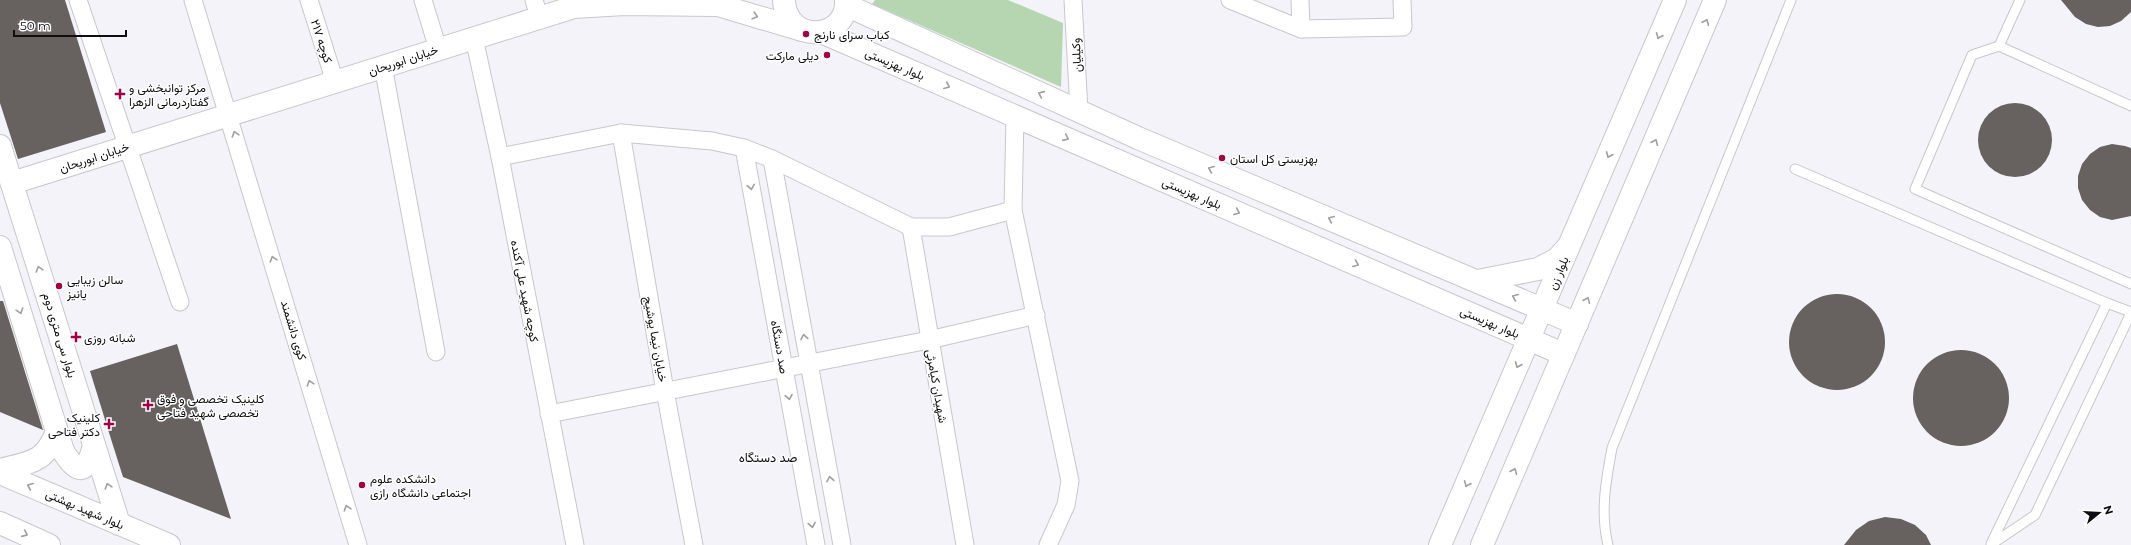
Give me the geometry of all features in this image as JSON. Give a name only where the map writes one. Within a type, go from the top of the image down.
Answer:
[{"type":"main road","points":[[784,0],[788,17],[794,24],[812,31],[830,28],[838,22],[846,2],[1138,138],[1577,324]]},
{"type":"main road","name":"بلوار زن","points":[[1440,545],[1572,242],[1675,0]]},
{"type":"main road","points":[[1482,545],[1715,0]]},
{"type":"main road","name":"خیابان ابوریحان","points":[[12,183],[335,82],[438,48],[474,38],[537,8],[574,7],[623,2],[718,2],[812,31]]},
{"type":"main road","name":"بلوار بهزیستی","points":[[812,31],[1015,116],[1563,354]]},
{"type":"main road","points":[[1124,163],[1138,138]]},
{"type":"main road","name":"بلوار سی متری دوم","points":[[0,146],[119,524]]},
{"type":"main road","points":[[1478,281],[1538,269],[1557,260],[1572,242]]},
{"type":"main road","points":[[0,247],[63,451],[70,462],[76,467],[84,467],[90,463],[94,444]]},
{"type":"main road","points":[[0,471],[43,456],[51,447],[57,431]]},
{"type":"main road","name":"بلوار شهید بهشتی","points":[[0,471],[169,545]]},
{"type":"main road","points":[[0,523],[49,545]]},
{"type":"street","points":[[78,0],[180,302]]},
{"type":"street","name":"کوی دانشمند","points":[[194,0],[230,115],[358,545]]},
{"type":"street","name":"کوچه ۲۱۷","points":[[309,0],[335,82]]},
{"type":"street","points":[[423,0],[438,48]]},
{"type":"street","name":"وکیلیان","points":[[1073,0],[1079,110]]},
{"type":"street","points":[[1230,0],[1301,29],[1403,27],[1402,0]]},
{"type":"street","points":[[1300,0],[1301,29]]},
{"type":"street","name":"کوچه شهید علی آکنده","points":[[474,38],[500,157],[574,545]]},
{"type":"street","points":[[383,66],[436,352]]},
{"type":"street","points":[[1015,116],[1013,210],[1070,481],[1066,505],[1048,545]]},
{"type":"street","points":[[500,157],[621,133],[712,141],[744,148],[772,159],[911,226],[949,227],[1013,210]]},
{"type":"street","name":"خیابان نیما یوشیج","points":[[621,133],[665,391],[694,545]]},
{"type":"street","name":"صد دستگاه","points":[[744,148],[816,545]]},
{"type":"street","points":[[772,159],[842,545]]},
{"type":"street","name":"شهیدان کیامرثی","points":[[911,226],[929,340],[965,545]]},
{"type":"street","points":[[549,414],[929,340],[1036,315]]},
{"type":"lane","points":[[1608,545],[1604,530],[1604,508],[1612,448],[1791,0]]},
{"type":"lane","points":[[1999,46],[2020,0]]},
{"type":"lane","points":[[2131,104],[1999,46],[1972,55],[1915,189],[2131,284]]},
{"type":"lane","points":[[1795,169],[2131,312],[2035,515],[1992,545]]},
{"type":"lane","points":[[1992,545],[2107,303]]},
{"type":"green space","points":[[875,0],[1008,0],[1063,23],[1061,87],[872,4]]},
{"type":"building","points":[[0,0],[65,0],[106,132],[18,159],[0,103]]},
{"type":"building","points":[[2061,0],[2131,0],[2131,12],[2121,21],[2110,26],[2098,27],[2086,24],[2075,17]]},
{"type":"building","points":[[2008,103],[2022,103],[2029,105],[2042,113],[2050,126],[2052,140],[2050,154],[2042,167],[2029,175],[2022,177],[2008,177],[2001,175],[1988,167],[1980,154],[1978,147],[1978,133],[1980,126],[1988,113],[2001,105]]},
{"type":"building","points":[[2112,144],[2131,148],[2131,216],[2112,220],[2100,217],[2090,210],[2082,200],[2078,188],[2078,176],[2082,164],[2090,154],[2100,147]]},
{"type":"building","points":[[1837,294],[1855,298],[1864,302],[1871,308],[1877,315],[1881,324],[1885,342],[1881,360],[1877,369],[1871,376],[1864,382],[1855,386],[1837,390],[1819,386],[1810,382],[1803,376],[1797,369],[1793,360],[1789,342],[1793,324],[1797,315],[1803,308],[1810,302],[1819,298]]},
{"type":"building","points":[[0,301],[3,301],[43,430],[0,412]]},
{"type":"building","name":"کلینیک تخصصی و فوق تخصصی شهید فتاحی","points":[[177,344],[231,519],[123,477],[90,371]]},
{"type":"building","points":[[1961,350],[1979,354],[1988,358],[1995,364],[2001,371],[2005,380],[2009,398],[2005,416],[2001,425],[1995,432],[1988,438],[1979,442],[1961,446],[1943,442],[1934,438],[1927,432],[1921,425],[1917,416],[1913,398],[1917,380],[1921,371],[1927,364],[1934,358],[1943,354]]},
{"type":"building","points":[[1885,517],[1901,519],[1915,525],[1926,535],[1931,545],[1844,545],[1856,530],[1869,521]]},
{"type":"place","name":"کباب سرای نارنج","points":[[806,34]]},
{"type":"place","name":"دیلی مارکت","points":[[827,55]]},
{"type":"place","name":"مرکز توانبخشی و گفتاردرمانی الزهرا","points":[[120,94]]},
{"type":"place","name":"بهزیستی کل استان","points":[[1222,158]]},
{"type":"place","name":"سالن زیبایی یانیز","points":[[59,286]]},
{"type":"place","name":"شبانه روزی","points":[[76,337]]},
{"type":"place","name":"کلینیک تخصصی و فوق تخصصی شهید فتاحی","points":[[148,405]]},
{"type":"place","name":"کلینیک دکتر فتاحی","points":[[109,424]]},
{"type":"place","name":"دانشکده علوم اجتماعی دانشگاه رازی","points":[[362,485]]},
{"type":"district","name":"صد دستگاه","points":[[768,457]]}]
